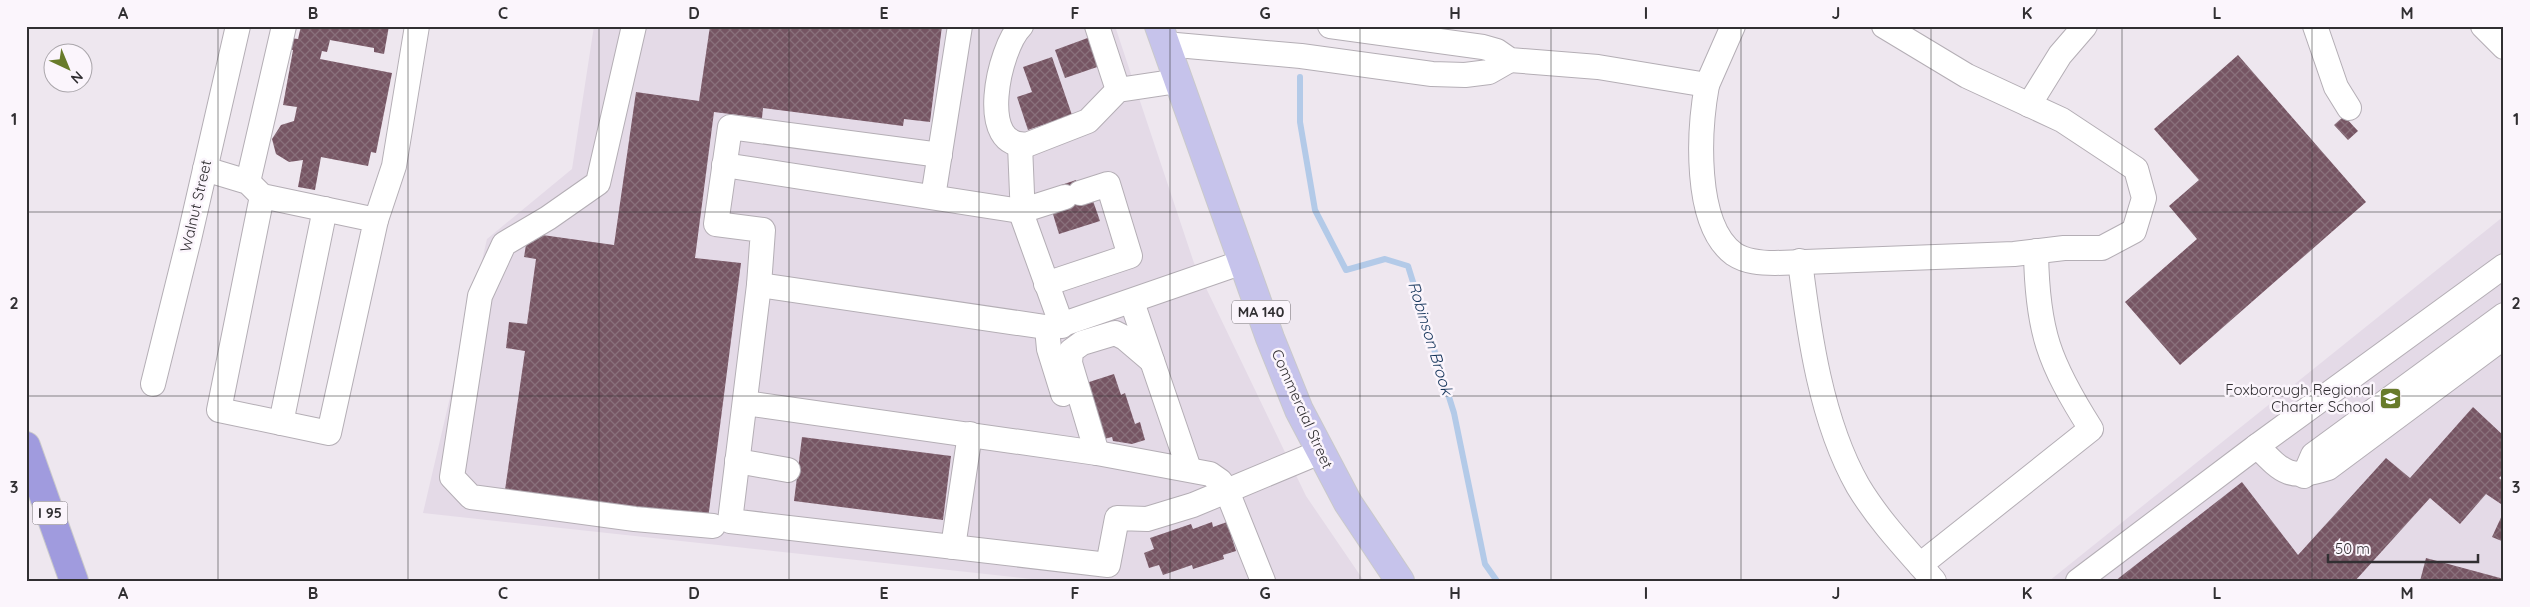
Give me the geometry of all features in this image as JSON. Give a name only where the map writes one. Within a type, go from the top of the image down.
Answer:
[{"type":"highway","name":"I 95","points":[[26,446],[74,581]]},
{"type":"main road","name":"Commercial Street","points":[[1162,35],[1285,376],[1320,452],[1356,517],[1400,581]]},
{"type":"street","name":"Walnut Street","points":[[153,384],[238,26]]},
{"type":"street","points":[[284,26],[218,410],[329,433],[376,220],[394,166],[417,26]]},
{"type":"street","points":[[634,26],[598,183],[548,218],[504,244],[480,296],[452,476],[471,497],[713,526]]},
{"type":"street","points":[[933,196],[960,26]]},
{"type":"street","points":[[1021,26],[1008,43],[995,104],[998,121],[1006,138],[1012,143],[1020,145],[1082,125],[1094,116],[1118,90],[1178,81]]},
{"type":"street","points":[[1097,26],[1118,90]]},
{"type":"street","points":[[1330,26],[1483,47],[1498,51],[1510,60],[1598,67],[1707,85]]},
{"type":"street","points":[[1733,26],[1707,85],[1702,114],[1701,140],[1708,203],[1717,234],[1728,249],[1749,261],[1775,263],[2036,251],[2064,248],[2102,248],[2134,231],[2144,198],[2136,169],[2062,120],[1967,76],[1884,26]]},
{"type":"street","points":[[2029,105],[2060,55],[2085,26]]},
{"type":"street","points":[[2315,26],[2336,87],[2349,108]]},
{"type":"street","points":[[2483,26],[2504,47]]},
{"type":"street","points":[[1162,35],[1432,74],[1466,75],[1489,72],[1510,60]]},
{"type":"street","points":[[1396,70],[1401,36]]},
{"type":"street","points":[[940,155],[730,127],[716,224],[763,230],[759,285],[730,521],[1108,565],[1117,518],[1138,520],[1157,517],[1227,491],[1320,452]]},
{"type":"street","points":[[1020,145],[1021,211],[1046,284],[1054,327],[1050,356],[1089,452]]},
{"type":"street","points":[[724,165],[1021,211],[1108,184],[1130,256],[1046,284]]},
{"type":"street","points":[[205,169],[255,189],[325,209],[376,220]]},
{"type":"street","points":[[280,423],[325,209]]},
{"type":"street","points":[[1800,261],[1808,327],[1820,384],[1837,437],[1858,485],[1890,533],[1927,573],[2091,429],[2068,393],[2051,359],[2036,293],[2036,251]]},
{"type":"street","points":[[759,285],[1054,327],[1132,302],[1243,262]]},
{"type":"street","points":[[2078,581],[2257,446],[2504,266]]},
{"type":"street","points":[[1132,302],[1189,469]]},
{"type":"street","points":[[2304,476],[2313,455],[2504,315]]},
{"type":"street","points":[[1089,452],[1070,363],[1071,351],[1082,343],[1115,333],[1125,338],[1152,361]]},
{"type":"street","points":[[2257,446],[2276,466],[2304,476],[2328,468],[2504,337]]},
{"type":"street","points":[[744,403],[1089,452],[1189,469],[1215,477],[1227,491],[1263,581]]},
{"type":"street","points":[[953,547],[970,434]]},
{"type":"street","points":[[737,461],[788,470]]},
{"type":"shaded area","points":[[594,26],[1115,26],[1194,263],[1306,496],[1364,581],[1050,581],[423,513],[487,239],[572,169]]},
{"type":"shaded area","name":"Foxborough Regional Charter School","points":[[2504,216],[2504,581],[2049,581]]},
{"type":"building","points":[[301,26],[389,26],[384,54],[374,52],[374,48],[330,40],[327,52],[322,51],[320,59],[392,73],[376,153],[371,152],[368,166],[321,157],[315,190],[298,187],[303,160],[289,162],[276,154],[272,139],[281,125],[294,121],[297,107],[283,105],[293,50],[288,49],[290,38],[298,39]]},
{"type":"building","points":[[710,26],[942,26],[930,122],[904,119],[903,126],[763,108],[762,118],[714,112],[695,258],[741,263],[708,519],[505,490],[525,351],[506,348],[509,322],[527,324],[536,259],[524,257],[528,233],[614,245],[636,92],[699,101]]},
{"type":"building","points":[[1093,36],[1103,65],[1065,78],[1055,50]]},
{"type":"building","points":[[2238,55],[2366,202],[2180,365],[2125,302],[2197,239],[2169,206],[2199,180],[2154,129]]},
{"type":"building","points":[[1052,57],[1072,115],[1028,130],[1017,97],[1032,92],[1023,67]]},
{"type":"building","points":[[2344,116],[2358,131],[2348,140],[2334,125]]},
{"type":"building","points":[[1076,180],[1083,201],[1092,198],[1100,221],[1059,234],[1052,211],[1067,206],[1061,185]]},
{"type":"building","points":[[1114,374],[1121,395],[1125,393],[1135,424],[1140,422],[1145,440],[1132,444],[1113,441],[1112,437],[1104,439],[1086,383]]},
{"type":"building","points":[[2473,407],[2504,436],[2504,473],[2499,478],[2504,482],[2504,506],[2486,494],[2460,524],[2430,498],[2355,581],[2115,581],[2242,482],[2298,555],[2386,458],[2410,478]]},
{"type":"building","points":[[802,437],[951,456],[943,520],[794,501]]},
{"type":"building","points":[[2504,511],[2504,542],[2492,537]]},
{"type":"building","points":[[1212,522],[1213,527],[1227,522],[1236,551],[1223,555],[1224,559],[1193,569],[1192,565],[1163,575],[1159,565],[1149,568],[1144,553],[1154,549],[1150,538],[1191,524],[1193,529]]},
{"type":"building","points":[[2426,558],[2504,579],[2504,581],[2420,581]]},
{"type":"waterway","name":"Robinson Brook","points":[[1300,77],[1300,122],[1315,210],[1346,270],[1385,259],[1408,266],[1454,413],[1485,564],[1497,581]]},
{"type":"place","name":"Foxborough Regional Charter School","points":[[2390,399]]}]
